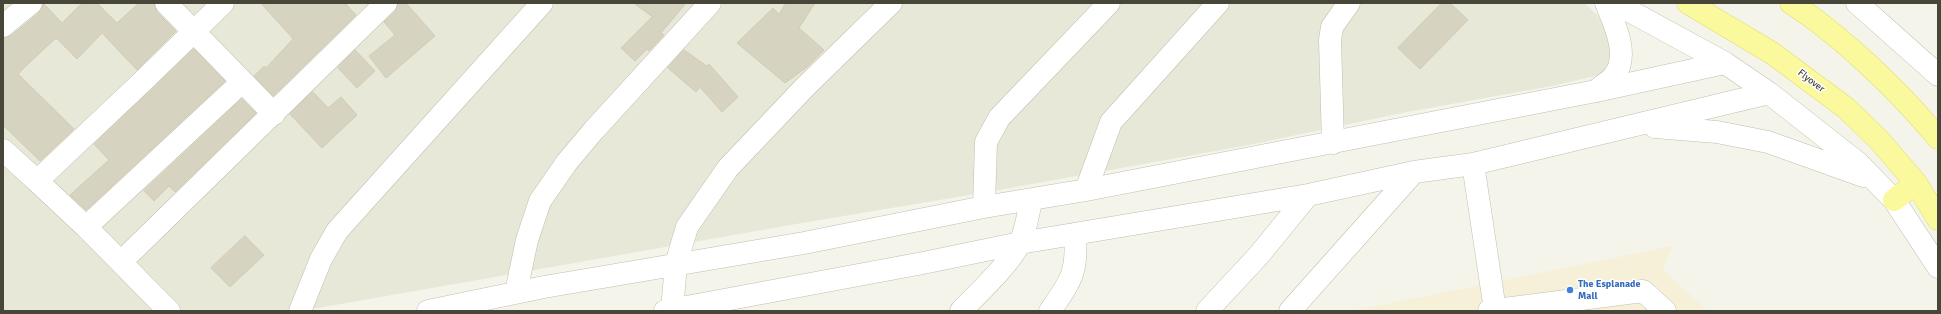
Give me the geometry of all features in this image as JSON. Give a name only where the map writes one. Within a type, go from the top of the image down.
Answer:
[{"type":"main road","name":"Flyover","points":[[1688,3],[1772,52],[1846,108],[1880,140],[1916,183],[1938,219]]},
{"type":"main road","points":[[1792,4],[1840,40],[1885,82],[1938,138]]},
{"type":"main road","points":[[1894,200],[1916,183]]},
{"type":"street","points":[[166,3],[274,114]]},
{"type":"street","points":[[37,181],[143,81],[222,3]]},
{"type":"street","points":[[121,262],[386,3]]},
{"type":"street","points":[[300,311],[320,259],[337,231],[542,3]]},
{"type":"street","points":[[516,292],[527,240],[540,201],[544,195],[567,162],[594,130],[710,3]]},
{"type":"street","points":[[891,3],[805,87],[728,168],[687,227],[676,264],[669,310],[923,263],[1020,243],[1308,195],[1414,172],[1473,164],[1769,93]]},
{"type":"street","points":[[984,207],[986,142],[999,118],[1109,3]]},
{"type":"street","points":[[1086,190],[1111,122],[1218,3]]},
{"type":"street","points":[[1333,143],[1330,40],[1332,27],[1349,3]]},
{"type":"street","points":[[1596,91],[1614,77],[1620,62],[1620,44],[1606,3]]},
{"type":"street","points":[[1615,3],[1725,62],[1769,93],[1858,163],[1894,200],[1938,268]]},
{"type":"street","points":[[1858,3],[1938,75]]},
{"type":"street","points":[[428,311],[516,292],[676,264],[804,244],[984,207],[1030,201],[1333,143],[1596,91],[1725,62]]},
{"type":"street","points":[[86,227],[242,82]]},
{"type":"street","points":[[1632,125],[1686,129],[1768,142],[1876,181]]},
{"type":"street","points":[[3,150],[86,227],[169,311]]},
{"type":"street","points":[[1473,164],[1492,310],[1643,291],[1665,311]]},
{"type":"street","points":[[1290,311],[1414,172]]},
{"type":"street","points":[[1207,311],[1259,255],[1308,195]]},
{"type":"street","points":[[961,311],[999,270],[1020,243],[1025,228],[1030,201]]},
{"type":"street","points":[[1050,311],[1069,283],[1077,257],[1075,234]]},
{"type":"shaded area","points":[[3,3],[1585,3],[1598,16],[1613,44],[1613,64],[1604,74],[1552,86],[1407,112],[1249,145],[999,190],[301,311],[3,311]]},
{"type":"shaded area","name":"The Esplanade Mall","points":[[1672,246],[1663,270],[1708,311],[1353,311]]},
{"type":"building","points":[[43,3],[62,23],[82,3],[97,3],[117,23],[139,3],[154,3],[157,12],[176,31],[137,70],[102,33],[77,59],[56,38],[29,63],[18,74],[74,129],[40,161],[3,125],[3,38],[11,36],[39,13]]},
{"type":"building","points":[[261,3],[345,3],[356,15],[273,96],[254,76],[264,66],[266,68],[293,39]]},
{"type":"building","points":[[398,3],[406,3],[435,36],[386,78],[369,56],[395,35],[384,22],[395,12]]},
{"type":"building","points":[[634,3],[686,3],[661,33],[664,35],[649,51],[647,49],[635,61],[621,48],[652,17]]},
{"type":"building","points":[[786,3],[815,3],[799,28],[824,50],[807,67],[785,83],[737,43],[773,8],[779,14]]},
{"type":"building","points":[[1442,3],[1450,3],[1468,20],[1420,69],[1398,48]]},
{"type":"building","points":[[194,49],[225,81],[86,210],[70,195],[109,160],[94,144]]},
{"type":"building","points":[[355,50],[375,71],[357,88],[338,68]]},
{"type":"building","points":[[684,50],[707,66],[709,64],[738,97],[722,112],[700,87],[696,92],[668,68]]},
{"type":"building","points":[[313,92],[328,108],[341,97],[357,115],[322,148],[290,114]]},
{"type":"building","points":[[242,99],[256,113],[175,192],[169,186],[154,201],[144,191]]},
{"type":"building","points":[[245,236],[264,255],[230,287],[211,268]]},
{"type":"place","name":"The Esplanade Mall","points":[[1570,290]]}]
